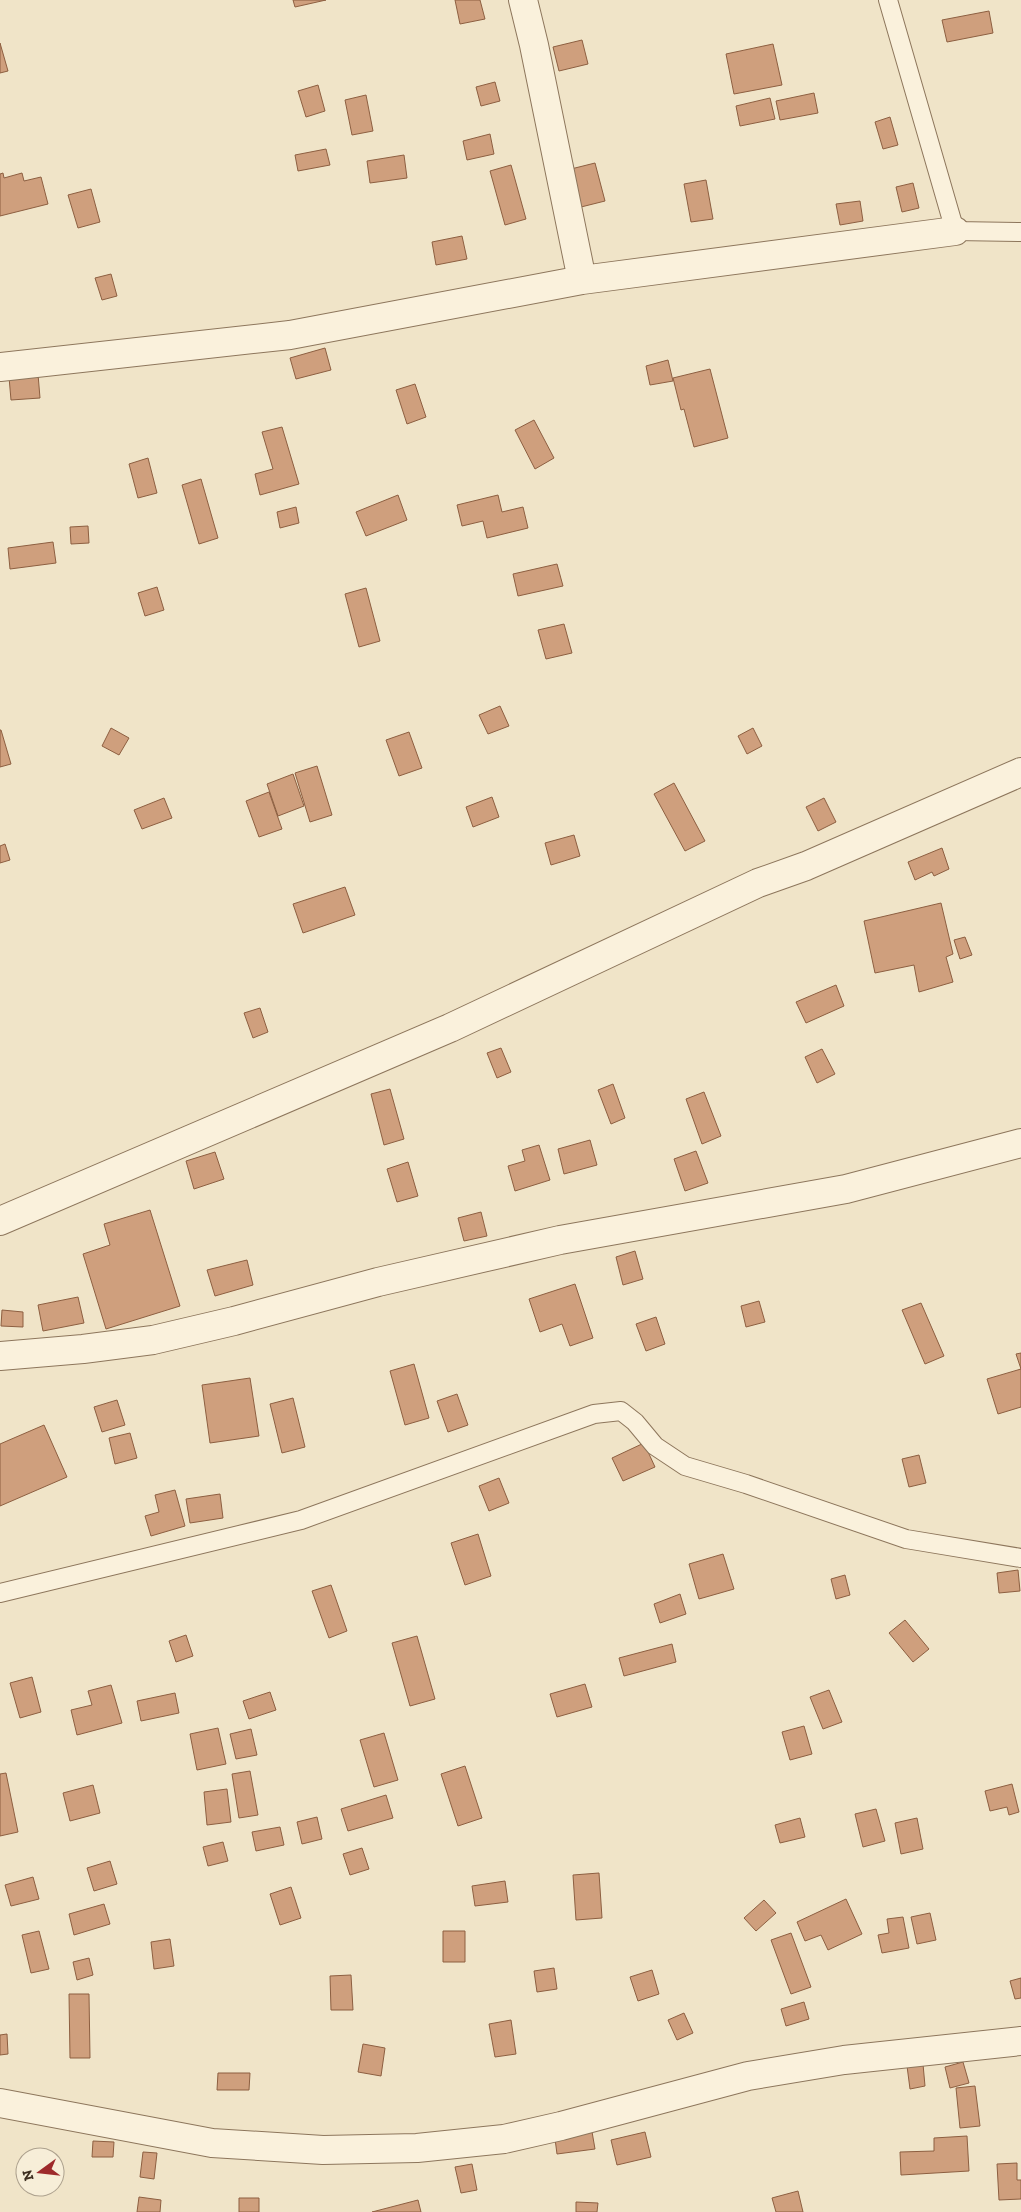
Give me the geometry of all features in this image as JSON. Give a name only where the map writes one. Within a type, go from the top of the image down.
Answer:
[{"type":"street","points":[[523,0],[582,280]]},
{"type":"street","points":[[0,367],[290,335],[582,280],[955,231]]},
{"type":"street","points":[[0,1221],[450,1028],[758,883],[806,866],[1021,772]]},
{"type":"street","points":[[0,1356],[83,1349],[153,1340],[234,1321],[378,1282],[560,1240],[846,1189],[1021,1143]]},
{"type":"street","points":[[0,2103],[212,2143],[323,2150],[417,2148],[504,2139],[561,2126],[748,2076],[844,2060],[1021,2041]]},
{"type":"lane","points":[[888,0],[955,231],[1021,232]]},
{"type":"lane","points":[[0,1593],[301,1520],[594,1414],[621,1411],[635,1422],[655,1446],[685,1466],[746,1484],[906,1539],[1021,1558]]},
{"type":"building","points":[[293,0],[326,0],[295,7]]},
{"type":"building","points":[[455,0],[480,0],[485,19],[460,24]]},
{"type":"building","points":[[989,11],[993,33],[947,42],[942,20]]},
{"type":"building","points":[[582,40],[588,64],[559,71],[553,47]]},
{"type":"building","points":[[0,43],[8,71],[0,73]]},
{"type":"building","points":[[773,44],[782,85],[734,94],[726,54]]},
{"type":"building","points":[[495,82],[500,101],[481,106],[476,87]]},
{"type":"building","points":[[318,85],[325,111],[306,117],[298,91]]},
{"type":"building","points":[[814,93],[818,113],[780,120],[776,101]]},
{"type":"building","points":[[366,95],[373,131],[352,135],[345,100]]},
{"type":"building","points":[[770,98],[775,119],[740,126],[736,106]]},
{"type":"building","points":[[890,117],[898,145],[883,149],[875,122]]},
{"type":"building","points":[[490,134],[494,154],[467,160],[463,141]]},
{"type":"building","points":[[326,149],[330,165],[298,171],[295,155]]},
{"type":"building","points":[[404,155],[407,178],[370,183],[367,161]]},
{"type":"building","points":[[595,163],[605,201],[581,207],[571,169]]},
{"type":"building","points":[[511,165],[526,219],[505,225],[490,171]]},
{"type":"building","points":[[3,173],[4,178],[22,173],[24,181],[41,177],[48,204],[0,216],[0,174]]},
{"type":"building","points":[[706,180],[713,219],[691,222],[684,184]]},
{"type":"building","points":[[913,183],[919,208],[902,212],[896,187]]},
{"type":"building","points":[[91,189],[100,222],[78,228],[68,195]]},
{"type":"building","points":[[860,201],[863,221],[840,225],[836,204]]},
{"type":"building","points":[[462,236],[467,259],[436,265],[432,242]]},
{"type":"building","points":[[111,274],[117,296],[102,300],[95,278]]},
{"type":"building","points":[[325,348],[331,370],[296,379],[290,358]]},
{"type":"building","points":[[668,360],[673,381],[650,385],[646,366]]},
{"type":"building","points":[[710,369],[728,438],[694,447],[684,409],[681,410],[673,378]]},
{"type":"building","points":[[38,374],[40,398],[11,400],[9,377]]},
{"type":"building","points":[[415,384],[426,417],[407,424],[396,390]]},
{"type":"building","points":[[534,420],[554,458],[535,469],[515,430]]},
{"type":"building","points":[[282,427],[299,484],[260,495],[255,474],[273,469],[262,432]]},
{"type":"building","points":[[148,458],[157,493],[138,498],[129,464]]},
{"type":"building","points":[[201,479],[218,538],[199,544],[182,485]]},
{"type":"building","points":[[398,495],[407,520],[366,536],[356,512]]},
{"type":"building","points":[[498,495],[502,512],[523,507],[528,528],[487,538],[483,521],[462,526],[457,505]]},
{"type":"building","points":[[296,507],[299,523],[280,528],[277,512]]},
{"type":"building","points":[[88,526],[89,543],[71,544],[70,527]]},
{"type":"building","points":[[53,542],[56,563],[10,569],[8,548]]},
{"type":"building","points":[[557,564],[563,586],[518,596],[513,574]]},
{"type":"building","points":[[157,587],[164,610],[145,616],[138,593]]},
{"type":"building","points":[[366,588],[380,641],[359,647],[345,594]]},
{"type":"building","points":[[564,624],[572,653],[546,659],[538,630]]},
{"type":"building","points":[[500,706],[509,726],[488,734],[479,715]]},
{"type":"building","points":[[111,728],[129,738],[119,755],[102,746]]},
{"type":"building","points":[[753,728],[762,746],[747,754],[738,736]]},
{"type":"building","points":[[0,730],[11,764],[0,767]]},
{"type":"building","points":[[409,732],[422,768],[399,776],[386,740]]},
{"type":"building","points":[[317,766],[332,815],[310,822],[295,773]]},
{"type":"building","points":[[293,774],[304,806],[278,816],[267,784]]},
{"type":"building","points":[[674,783],[705,841],[685,851],[654,794]]},
{"type":"building","points":[[269,792],[282,829],[259,837],[246,801]]},
{"type":"building","points":[[492,797],[499,817],[473,827],[466,807]]},
{"type":"building","points":[[164,798],[172,818],[142,829],[134,810]]},
{"type":"building","points":[[824,798],[836,822],[818,831],[806,807]]},
{"type":"building","points":[[574,835],[580,856],[551,865],[545,843]]},
{"type":"building","points":[[5,844],[10,860],[0,863],[0,846]]},
{"type":"building","points":[[942,848],[949,869],[934,876],[932,872],[915,880],[908,862]]},
{"type":"building","points":[[345,887],[355,915],[303,933],[293,904]]},
{"type":"building","points":[[941,903],[953,954],[946,957],[953,982],[919,992],[914,965],[875,973],[864,921]]},
{"type":"building","points":[[965,937],[972,955],[960,959],[954,940]]},
{"type":"building","points":[[836,985],[844,1006],[806,1023],[796,1002]]},
{"type":"building","points":[[260,1008],[268,1032],[253,1038],[244,1013]]},
{"type":"building","points":[[501,1048],[511,1072],[497,1078],[487,1053]]},
{"type":"building","points":[[822,1049],[835,1074],[817,1083],[805,1057]]},
{"type":"building","points":[[613,1084],[625,1118],[611,1124],[598,1090]]},
{"type":"building","points":[[390,1089],[404,1139],[384,1145],[371,1094]]},
{"type":"building","points":[[704,1092],[721,1136],[702,1144],[686,1099]]},
{"type":"building","points":[[590,1140],[597,1165],[564,1174],[558,1149]]},
{"type":"building","points":[[539,1145],[550,1180],[515,1191],[508,1166],[525,1161],[522,1150]]},
{"type":"building","points":[[696,1151],[708,1183],[685,1191],[674,1159]]},
{"type":"building","points":[[215,1152],[224,1179],[194,1189],[186,1161]]},
{"type":"building","points":[[408,1162],[418,1196],[397,1202],[387,1169]]},
{"type":"building","points":[[150,1210],[180,1306],[106,1329],[83,1254],[110,1245],[104,1224]]},
{"type":"building","points":[[481,1212],[487,1236],[464,1241],[458,1218]]},
{"type":"building","points":[[635,1251],[643,1279],[623,1285],[616,1257]]},
{"type":"building","points":[[247,1260],[253,1285],[215,1296],[207,1270]]},
{"type":"building","points":[[575,1284],[593,1338],[570,1346],[562,1324],[540,1332],[529,1299]]},
{"type":"building","points":[[78,1297],[84,1323],[43,1331],[38,1305]]},
{"type":"building","points":[[759,1301],[765,1322],[746,1327],[741,1306]]},
{"type":"building","points":[[921,1303],[944,1356],[925,1364],[902,1310]]},
{"type":"building","points":[[2,1310],[23,1312],[23,1327],[1,1326]]},
{"type":"building","points":[[656,1317],[665,1344],[646,1351],[636,1324]]},
{"type":"building","points":[[1021,1353],[1021,1369],[1016,1354]]},
{"type":"building","points":[[414,1364],[429,1418],[405,1425],[390,1371]]},
{"type":"building","points":[[1021,1369],[1021,1407],[998,1414],[987,1379]]},
{"type":"building","points":[[250,1378],[259,1436],[210,1443],[202,1385]]},
{"type":"building","points":[[457,1394],[468,1425],[448,1432],[437,1401]]},
{"type":"building","points":[[293,1398],[305,1447],[282,1453],[270,1404]]},
{"type":"building","points":[[117,1400],[125,1425],[102,1432],[94,1407]]},
{"type":"building","points":[[44,1425],[67,1477],[0,1506],[0,1444]]},
{"type":"building","points":[[130,1433],[137,1458],[115,1464],[109,1438]]},
{"type":"building","points":[[644,1443],[655,1467],[623,1481],[612,1458]]},
{"type":"building","points":[[919,1455],[926,1483],[909,1487],[902,1459]]},
{"type":"building","points":[[499,1478],[509,1503],[489,1511],[479,1486]]},
{"type":"building","points":[[175,1490],[185,1526],[151,1536],[145,1516],[159,1512],[155,1495]]},
{"type":"building","points":[[220,1494],[223,1518],[190,1523],[186,1499]]},
{"type":"building","points":[[478,1534],[491,1576],[465,1585],[451,1543]]},
{"type":"building","points":[[723,1554],[734,1589],[699,1599],[689,1564]]},
{"type":"building","points":[[1018,1570],[1020,1591],[999,1593],[997,1573]]},
{"type":"building","points":[[845,1575],[850,1595],[836,1599],[831,1579]]},
{"type":"building","points":[[331,1585],[347,1631],[329,1638],[312,1591]]},
{"type":"building","points":[[680,1594],[686,1614],[660,1623],[654,1604]]},
{"type":"building","points":[[905,1620],[929,1649],[913,1662],[889,1633]]},
{"type":"building","points":[[186,1635],[193,1656],[176,1662],[169,1641]]},
{"type":"building","points":[[417,1636],[435,1699],[410,1706],[392,1643]]},
{"type":"building","points":[[672,1644],[676,1662],[624,1676],[619,1658]]},
{"type":"building","points":[[32,1677],[41,1712],[20,1718],[10,1683]]},
{"type":"building","points":[[585,1684],[592,1707],[557,1717],[550,1694]]},
{"type":"building","points":[[111,1685],[122,1723],[77,1735],[71,1710],[92,1705],[88,1691]]},
{"type":"building","points":[[829,1690],[842,1722],[823,1729],[810,1697]]},
{"type":"building","points":[[270,1692],[276,1710],[249,1719],[243,1701]]},
{"type":"building","points":[[175,1693],[179,1713],[141,1721],[137,1701]]},
{"type":"building","points":[[804,1726],[812,1754],[790,1760],[782,1732]]},
{"type":"building","points":[[218,1728],[226,1764],[197,1770],[190,1734]]},
{"type":"building","points":[[251,1729],[257,1755],[236,1759],[230,1734]]},
{"type":"building","points":[[384,1733],[398,1780],[374,1787],[360,1740]]},
{"type":"building","points":[[465,1766],[482,1818],[458,1826],[441,1774]]},
{"type":"building","points":[[250,1771],[258,1815],[239,1818],[232,1774]]},
{"type":"building","points":[[6,1773],[18,1832],[0,1836],[0,1774]]},
{"type":"building","points":[[1012,1784],[1019,1812],[1009,1815],[1007,1807],[990,1811],[985,1791]]},
{"type":"building","points":[[93,1785],[100,1813],[70,1821],[63,1793]]},
{"type":"building","points":[[227,1789],[231,1822],[207,1825],[204,1792]]},
{"type":"building","points":[[386,1795],[393,1818],[348,1831],[341,1809]]},
{"type":"building","points":[[876,1809],[885,1841],[863,1847],[855,1814]]},
{"type":"building","points":[[317,1817],[322,1839],[302,1844],[297,1822]]},
{"type":"building","points":[[800,1818],[805,1837],[780,1843],[775,1825]]},
{"type":"building","points":[[917,1818],[923,1849],[901,1854],[895,1823]]},
{"type":"building","points":[[280,1827],[284,1845],[256,1851],[252,1832]]},
{"type":"building","points":[[223,1842],[228,1861],[208,1866],[203,1847]]},
{"type":"building","points":[[362,1848],[369,1869],[350,1875],[343,1854]]},
{"type":"building","points":[[110,1861],[117,1884],[94,1891],[87,1868]]},
{"type":"building","points":[[599,1873],[602,1918],[576,1920],[573,1875]]},
{"type":"building","points":[[33,1877],[39,1899],[11,1906],[5,1885]]},
{"type":"building","points":[[505,1881],[508,1902],[475,1906],[472,1886]]},
{"type":"building","points":[[291,1887],[301,1918],[280,1925],[270,1894]]},
{"type":"building","points":[[846,1899],[862,1934],[828,1950],[821,1935],[805,1941],[797,1922]]},
{"type":"building","points":[[764,1900],[776,1913],[756,1931],[744,1918]]},
{"type":"building","points":[[104,1904],[110,1924],[74,1935],[69,1914]]},
{"type":"building","points":[[930,1913],[936,1940],[917,1944],[911,1917]]},
{"type":"building","points":[[903,1917],[909,1948],[882,1953],[878,1935],[889,1933],[887,1919]]},
{"type":"building","points":[[39,1931],[49,1969],[31,1973],[22,1935]]},
{"type":"building","points":[[443,1931],[465,1931],[465,1962],[443,1962]]},
{"type":"building","points":[[791,1933],[811,1987],[791,1994],[771,1940]]},
{"type":"building","points":[[170,1939],[174,1966],[154,1969],[151,1942]]},
{"type":"building","points":[[89,1958],[93,1975],[77,1980],[73,1962]]},
{"type":"building","points":[[554,1968],[557,1989],[537,1992],[534,1971]]},
{"type":"building","points":[[652,1970],[659,1994],[638,2001],[630,1977]]},
{"type":"building","points":[[351,1975],[353,2010],[331,2010],[330,1976]]},
{"type":"building","points":[[1021,1978],[1021,1998],[1015,1999],[1010,1981]]},
{"type":"building","points":[[69,1994],[89,1994],[90,2058],[70,2058]]},
{"type":"building","points":[[804,2002],[809,2019],[786,2026],[781,2009]]},
{"type":"building","points":[[684,2013],[693,2033],[677,2040],[668,2020]]},
{"type":"building","points":[[511,2020],[516,2054],[495,2057],[489,2024]]},
{"type":"building","points":[[7,2034],[8,2054],[0,2055],[0,2035]]},
{"type":"building","points":[[363,2044],[385,2048],[381,2076],[358,2072]]},
{"type":"building","points":[[963,2062],[969,2083],[950,2088],[945,2067]]},
{"type":"building","points":[[923,2064],[925,2086],[910,2089],[907,2066]]},
{"type":"building","points":[[218,2073],[250,2073],[249,2090],[217,2090]]},
{"type":"building","points":[[975,2086],[980,2126],[960,2128],[956,2088]]},
{"type":"building","points":[[591,2126],[595,2149],[557,2154],[554,2131]]},
{"type":"building","points":[[645,2132],[651,2157],[617,2165],[611,2140]]},
{"type":"building","points":[[967,2136],[969,2171],[901,2175],[900,2152],[934,2151],[934,2138]]},
{"type":"building","points":[[93,2141],[114,2142],[113,2157],[92,2157]]},
{"type":"building","points":[[143,2152],[157,2153],[154,2179],[140,2177]]},
{"type":"building","points":[[1017,2163],[1017,2180],[1021,2180],[1021,2199],[999,2200],[997,2164]]},
{"type":"building","points":[[472,2164],[477,2190],[461,2193],[455,2167]]},
{"type":"building","points":[[798,2191],[803,2212],[776,2212],[772,2198]]},
{"type":"building","points":[[139,2197],[161,2200],[160,2212],[137,2212]]},
{"type":"building","points":[[239,2198],[259,2198],[259,2212],[239,2212]]},
{"type":"building","points":[[418,2200],[421,2212],[372,2212]]},
{"type":"building","points":[[576,2202],[598,2203],[597,2212],[576,2212]]}]
